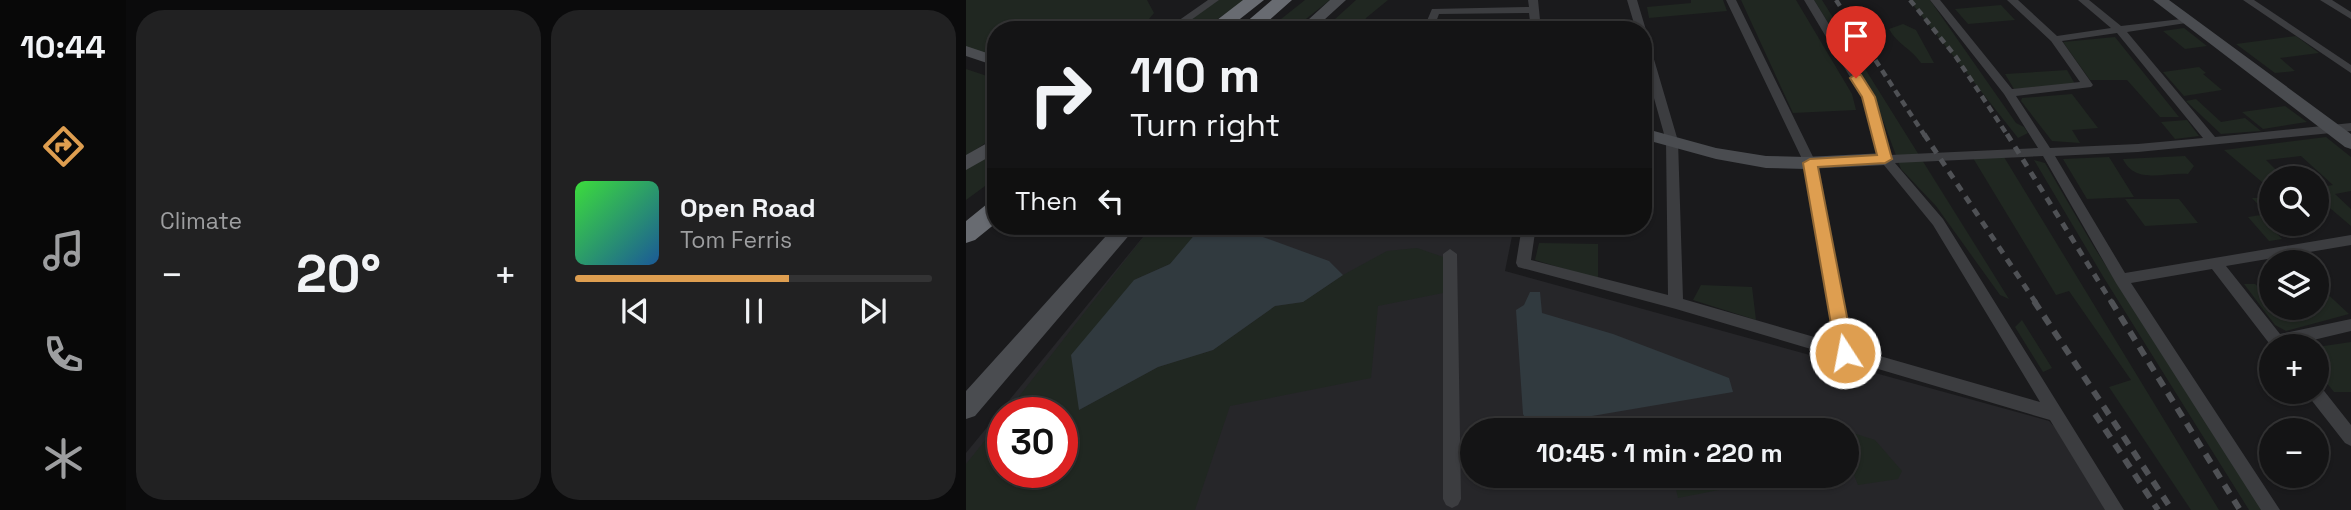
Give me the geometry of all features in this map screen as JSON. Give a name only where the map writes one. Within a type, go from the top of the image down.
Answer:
[{"type":"highway","points":[[1226,21],[1255,0]]},
{"type":"highway","points":[[1247,21],[1276,0]]},
{"type":"highway","points":[[1257,21],[1283,0]]},
{"type":"highway","points":[[966,212],[987,196]]},
{"type":"highway","points":[[966,234],[987,217]]},
{"type":"street","points":[[1183,21],[1214,0]]},
{"type":"street","points":[[1314,21],[1339,0]]},
{"type":"street","points":[[1632,0],[1638,21]]},
{"type":"street","points":[[1731,0],[1810,163],[1845,353]]},
{"type":"street","points":[[1809,0],[1868,97],[1885,159],[1938,222],[2115,510]]},
{"type":"street","points":[[1936,0],[2009,93],[2121,279],[2271,510]]},
{"type":"street","points":[[2009,93],[2087,85],[2055,39],[2011,0]]},
{"type":"street","points":[[2083,0],[2121,31],[2212,141]]},
{"type":"street","points":[[2160,0],[2342,128],[2351,143]]},
{"type":"street","points":[[2248,0],[2351,70]]},
{"type":"street","points":[[2325,0],[2351,16]]},
{"type":"street","points":[[1431,21],[1435,10],[1534,5]]},
{"type":"street","points":[[2055,39],[2186,20]]},
{"type":"street","points":[[966,51],[987,58]]},
{"type":"street","points":[[1652,71],[1672,141],[1676,303]]},
{"type":"street","points":[[1652,135],[1728,157],[1810,163],[2212,141],[2342,128]]},
{"type":"street","points":[[966,164],[987,150]]},
{"type":"street","points":[[966,408],[1119,235]]},
{"type":"street","points":[[1528,235],[1523,263],[1676,303],[2056,414]]},
{"type":"street","points":[[2121,279],[2351,240]]},
{"type":"street","points":[[1450,254],[1452,499]]},
{"type":"street","points":[[2215,262],[2270,334]]},
{"type":"street","points":[[2316,334],[2351,325]]},
{"type":"street","points":[[2324,404],[2351,438]]},
{"type":"shaded area","points":[[966,0],[1147,0],[1154,13],[1147,21],[987,21],[987,54],[966,47]]},
{"type":"shaded area","points":[[1218,0],[1246,0],[1214,21],[1188,21]]},
{"type":"shaded area","points":[[1305,0],[1330,0],[1303,21],[1278,21]]},
{"type":"shaded area","points":[[1356,0],[1388,0],[1365,21],[1333,21]]},
{"type":"shaded area","points":[[1691,0],[1723,0],[1727,11],[1649,18],[1647,7],[1691,3]]},
{"type":"shaded area","points":[[1741,0],[1796,0],[1852,94],[1856,110],[1793,113]]},
{"type":"shaded area","points":[[1814,0],[1822,0],[2009,299],[2000,295],[1936,206],[1901,169],[1874,96]]},
{"type":"shaded area","points":[[1909,0],[1930,0],[2016,123],[2028,133],[2018,138]]},
{"type":"shaded area","points":[[2001,5],[2015,20],[1968,24],[1955,9]]},
{"type":"shaded area","points":[[1903,24],[1916,30],[1934,63],[1921,63],[1889,29]]},
{"type":"shaded area","points":[[2184,28],[2207,46],[2185,49],[2163,31]]},
{"type":"shaded area","points":[[2296,36],[2319,53],[2280,58],[2295,71],[2275,73],[2236,44]]},
{"type":"shaded area","points":[[2115,37],[2179,117],[2160,117],[2127,80],[2090,80],[2063,42]]},
{"type":"shaded area","points":[[2199,67],[2206,73],[2203,74],[2222,90],[2184,96],[2163,72]]},
{"type":"shaded area","points":[[966,69],[987,76],[987,142],[966,156]]},
{"type":"shaded area","points":[[2067,70],[2075,84],[2014,89],[2005,74]]},
{"type":"shaded area","points":[[2072,94],[2098,128],[2072,130],[2080,143],[2052,141],[2021,101],[2022,98]]},
{"type":"shaded area","points":[[2196,99],[2221,122],[2245,118],[2261,131],[2221,134],[2186,101]]},
{"type":"shaded area","points":[[2285,106],[2307,122],[2263,129],[2242,112]]},
{"type":"shaded area","points":[[2187,120],[2199,136],[2175,139],[2161,122]]},
{"type":"shaded area","points":[[2326,137],[2351,157],[2351,191],[2335,194],[2351,209],[2351,226],[2329,207],[2329,186],[2333,185],[2329,181],[2329,166],[2312,166],[2301,156],[2266,160],[2272,166],[2259,166],[2259,179],[2224,150]]},
{"type":"shaded area","points":[[987,153],[987,185],[966,200],[966,166]]},
{"type":"shaded area","points":[[2185,156],[2194,166],[2188,174],[2151,176],[2135,172],[2123,159]]},
{"type":"shaded area","points":[[2004,157],[2219,510],[2191,510],[2109,387],[2131,380],[2069,291],[2056,295],[1973,158]]},
{"type":"shaded area","points":[[2109,157],[2134,197],[2087,199],[2063,159]]},
{"type":"shaded area","points":[[2034,160],[2045,163],[2094,247],[2262,510],[2249,510],[2104,278]]},
{"type":"shaded area","points":[[2125,199],[2179,199],[2198,223],[2145,226]]},
{"type":"shaded area","points":[[2259,215],[2259,230],[2248,217]]},
{"type":"shaded area","points":[[1145,235],[1512,235],[1505,271],[2049,421],[2061,434],[2106,510],[966,510],[966,453],[987,427],[987,488],[1078,488],[1078,397],[1012,397]]},
{"type":"shaded area","points":[[1145,235],[1196,235],[1170,264],[1134,280],[1079,410],[1158,367],[1213,350],[1275,306],[1303,302],[1343,275],[1387,251],[1417,248],[1449,259],[1448,292],[1378,306],[1371,378],[1230,406],[1195,510],[966,510],[966,464],[987,438],[987,488],[1078,488],[1078,397],[1018,397]]},
{"type":"shaded area","points":[[1194,235],[1257,235],[1329,261],[1343,275],[1303,302],[1275,306],[1213,350],[1158,367],[1079,410],[1071,355],[1134,280],[1170,264]]},
{"type":"shaded area","points":[[2265,236],[2279,236],[2282,239],[2269,241]]},
{"type":"shaded area","points":[[1539,243],[1598,244],[1598,279],[1535,260]]},
{"type":"shaded area","points":[[2244,284],[2255,284],[2259,287],[2259,304]]},
{"type":"shaded area","points":[[1701,285],[1752,287],[1756,320],[1693,300]]},
{"type":"shaded area","points":[[1530,292],[1540,292],[1542,313],[1613,334],[1729,378],[1733,392],[1580,418],[1525,418],[1516,310],[1524,305]]},
{"type":"shaded area","points":[[2329,295],[2349,314],[2329,319]]},
{"type":"shaded area","points":[[2022,320],[2052,368],[2043,372],[2015,327]]},
{"type":"shaded area","points":[[2271,320],[2327,320],[2286,331]]},
{"type":"shaded area","points":[[2351,342],[2351,392],[2334,392],[2329,386],[2329,345]]},
{"type":"shaded area","points":[[1859,435],[1875,440],[1902,471],[1898,479],[1859,485]]},
{"type":"shaded area","points":[[1676,488],[1729,488],[1678,498]]},
{"type":"railway","points":[[1836,0],[1925,136]]},
{"type":"railway","points":[[1910,0],[1956,57],[2008,136]]},
{"type":"railway","points":[[1924,134],[2036,303]]},
{"type":"railway","points":[[2007,134],[2112,303]]},
{"type":"railway","points":[[2034,301],[2172,510]]},
{"type":"railway","points":[[2111,301],[2240,510]]},
{"type":"railway","points":[[2095,414],[2158,510]]},
{"type":"route","points":[[1845,353],[1810,163],[1885,159],[1868,97],[1856,78]]}]
